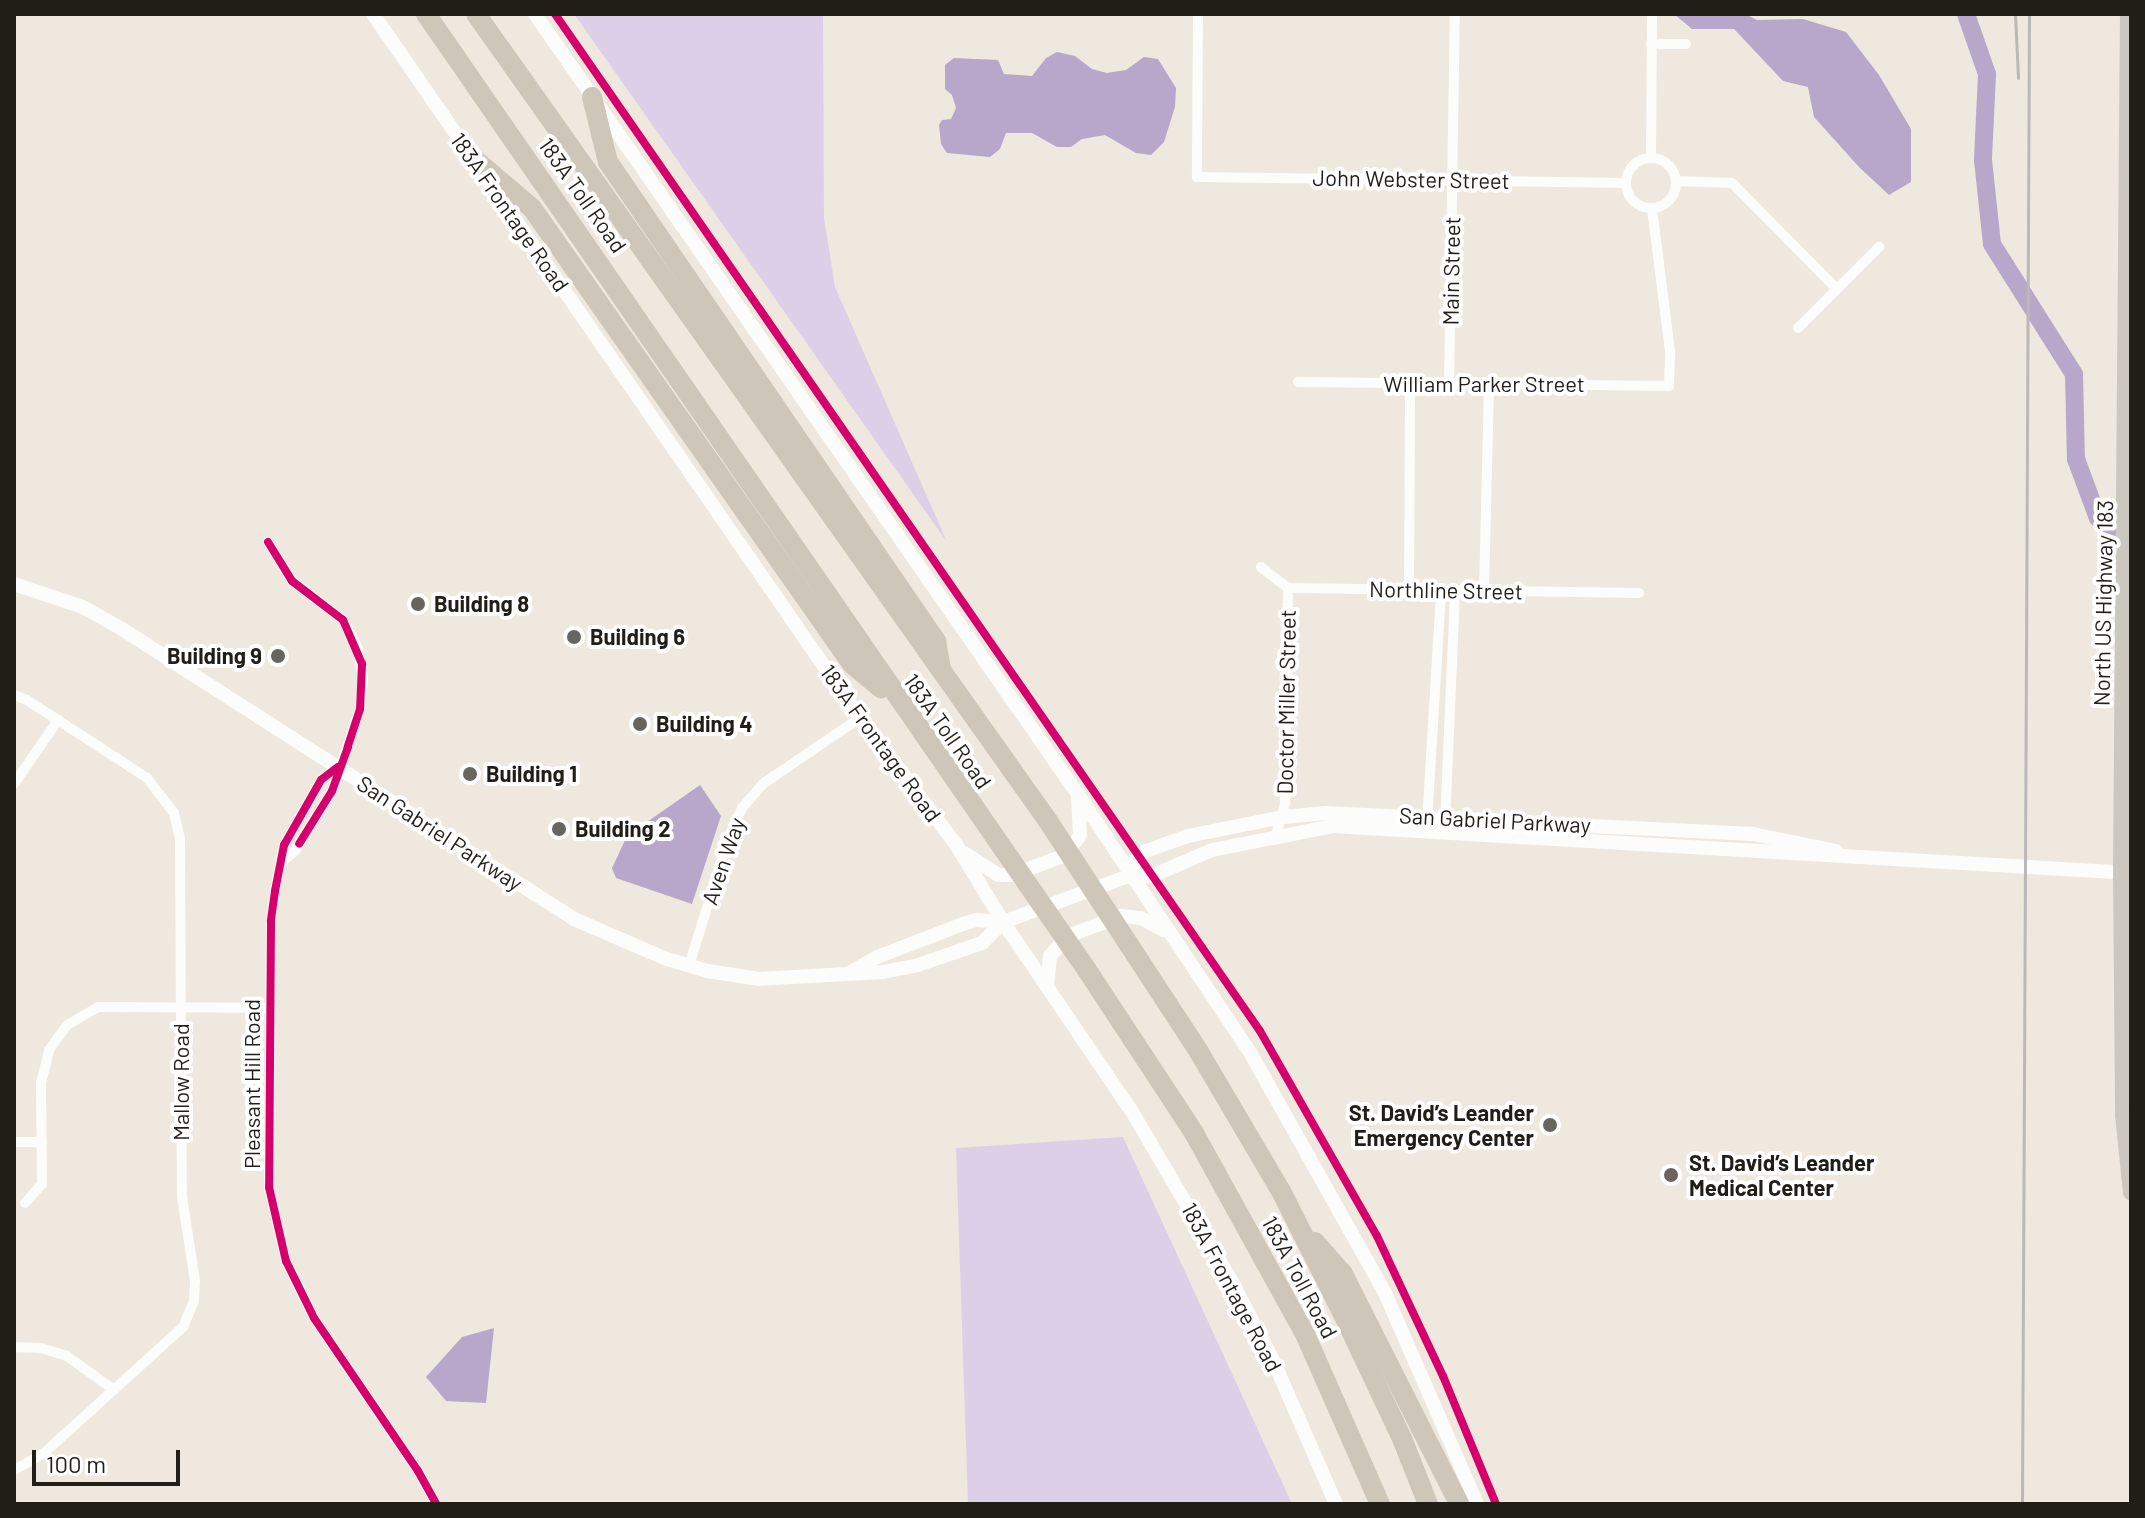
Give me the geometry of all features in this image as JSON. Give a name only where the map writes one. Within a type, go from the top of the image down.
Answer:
[{"type":"highway","name":"183A Toll Road","points":[[426,14],[581,234],[1194,1133],[1305,1334],[1380,1504]]},
{"type":"highway","name":"183A Toll Road","points":[[476,14],[1048,821],[1199,1052],[1281,1191],[1403,1441],[1428,1504]]},
{"type":"highway","points":[[592,97],[608,162],[936,641],[943,676]]},
{"type":"highway","points":[[473,158],[532,208],[852,664],[899,702]]},
{"type":"highway","points":[[1295,1220],[1343,1274],[1459,1504]]},
{"type":"highway","points":[[1345,1422],[1371,1504]]},
{"type":"main road","name":"183A Frontage Road","points":[[373,14],[860,718],[957,846],[1003,922],[1131,1110],[1232,1282],[1273,1360],[1336,1504]]},
{"type":"main road","points":[[535,14],[1077,793],[1129,876],[1251,1054],[1345,1217],[1419,1366],[1477,1504]]},
{"type":"main road","name":"North US Highway 183","points":[[2128,14],[2123,1115],[2131,1193]]},
{"type":"main road","name":"San Gabriel Parkway","points":[[14,584],[83,607],[109,622],[574,919],[614,938],[689,966],[759,979],[902,969],[982,943],[1003,922]]},
{"type":"main road","points":[[957,846],[998,875],[1012,875],[1066,855],[1080,835],[1077,793]]},
{"type":"main road","name":"San Gabriel Parkway","points":[[1129,876],[1143,852],[1188,836],[1283,817],[1357,813],[1427,824]]},
{"type":"main road","name":"San Gabriel Parkway","points":[[851,972],[877,957],[976,920],[1003,922],[1129,876],[1152,876],[1212,850],[1333,826],[1445,825],[1877,859],[2126,873]]},
{"type":"main road","points":[[1047,985],[1050,956],[1068,936],[1121,916],[1141,918],[1168,932]]},
{"type":"street","name":"John Webster Street","points":[[1198,14],[1197,177],[1626,183]]},
{"type":"street","name":"Main Street","points":[[1449,384],[1455,14]]},
{"type":"street","points":[[1651,158],[1652,14]]},
{"type":"street","points":[[1651,44],[1686,44]]},
{"type":"street","points":[[1651,158],[1670,166],[1676,181],[1672,196],[1652,208],[1636,203],[1626,183],[1633,165],[1651,158]]},
{"type":"street","points":[[1676,181],[1732,183],[1837,289]]},
{"type":"street","name":"William Parker Street","points":[[1298,382],[1669,386],[1670,351],[1652,208]]},
{"type":"street","points":[[1798,328],[1879,247]]},
{"type":"street","points":[[1409,590],[1410,384]]},
{"type":"street","points":[[1484,591],[1489,384]]},
{"type":"street","name":"Pleasant Hill Road","points":[[268,542],[282,570],[343,620],[358,648],[363,692],[332,791],[295,851],[283,861],[271,921],[269,1187],[286,1261],[314,1318],[418,1471],[436,1504]]},
{"type":"street","points":[[1261,567],[1288,588]]},
{"type":"street","name":"Northline Street","points":[[1288,588],[1639,593]]},
{"type":"street","name":"Doctor Miller Street","points":[[1276,835],[1283,817],[1288,588]]},
{"type":"street","points":[[1427,824],[1435,731],[1441,590]]},
{"type":"street","points":[[1445,825],[1455,590]]},
{"type":"street","name":"Mallow Road","points":[[14,695],[147,778],[174,813],[180,838],[182,1197],[195,1281],[194,1301],[183,1327],[44,1453],[14,1470]]},
{"type":"street","name":"Aven Way","points":[[689,966],[729,836],[742,808],[764,783],[860,718]]},
{"type":"street","points":[[14,784],[58,720]]},
{"type":"street","points":[[25,1203],[42,1184],[41,1083],[49,1050],[67,1025],[98,1007],[180,1005],[270,1008]]},
{"type":"street","points":[[14,1142],[42,1142]]},
{"type":"street","points":[[14,1347],[41,1348],[67,1356],[114,1390]]},
{"type":"shaded area","points":[[574,14],[823,14],[824,217],[835,287],[947,542]]},
{"type":"shaded area","points":[[1674,14],[1745,14],[1757,20],[1803,19],[1846,32],[1879,75],[1911,129],[1911,182],[1889,195],[1814,117],[1808,87],[1783,81],[1734,29],[1692,29]]},
{"type":"shaded area","points":[[1057,52],[1075,56],[1092,69],[1107,73],[1126,70],[1144,57],[1158,59],[1176,88],[1175,107],[1164,142],[1151,155],[1136,153],[1105,135],[1082,139],[1071,147],[1057,147],[1032,133],[1006,133],[1000,149],[990,157],[947,153],[941,144],[939,125],[942,120],[951,119],[956,108],[952,95],[945,89],[945,65],[954,58],[998,60],[1004,74],[1032,76],[1046,58]]},
{"type":"shaded area","points":[[700,785],[721,816],[692,904],[616,878],[612,868],[627,836]]},
{"type":"shaded area","points":[[1123,1137],[1292,1504],[968,1504],[956,1148]]},
{"type":"shaded area","points":[[494,1328],[486,1403],[446,1401],[426,1377],[462,1337]]},
{"type":"waterway","points":[[1966,14],[1987,74],[1983,160],[1992,244],[2074,374],[2076,459],[2098,518],[2131,542]]},
{"type":"railway","points":[[2015,14],[2018,78]]},
{"type":"railway","points":[[2022,1504],[2029,14]]},
{"type":"cycle path","points":[[555,14],[1260,1031],[1377,1236],[1443,1376],[1496,1504]]},
{"type":"cycle path","points":[[268,542],[292,581],[343,620],[362,664],[360,709],[348,747],[332,791],[299,844]]},
{"type":"cycle path","points":[[338,767],[321,780],[284,845],[275,891],[271,921],[269,1187],[286,1261],[314,1318],[418,1471],[436,1504]]},
{"type":"place","name":"Building 8","points":[[418,604]]},
{"type":"place","name":"Building 6","points":[[574,637]]},
{"type":"place","name":"Building 9","points":[[278,656]]},
{"type":"place","name":"Building 4","points":[[640,724]]},
{"type":"place","name":"Building 1","points":[[470,774]]},
{"type":"place","name":"Building 2","points":[[559,829]]},
{"type":"place","name":"St. David’s Leander Emergency Center","points":[[1550,1125]]},
{"type":"place","name":"St. David’s Leander Medical Center","points":[[1671,1175]]}]
